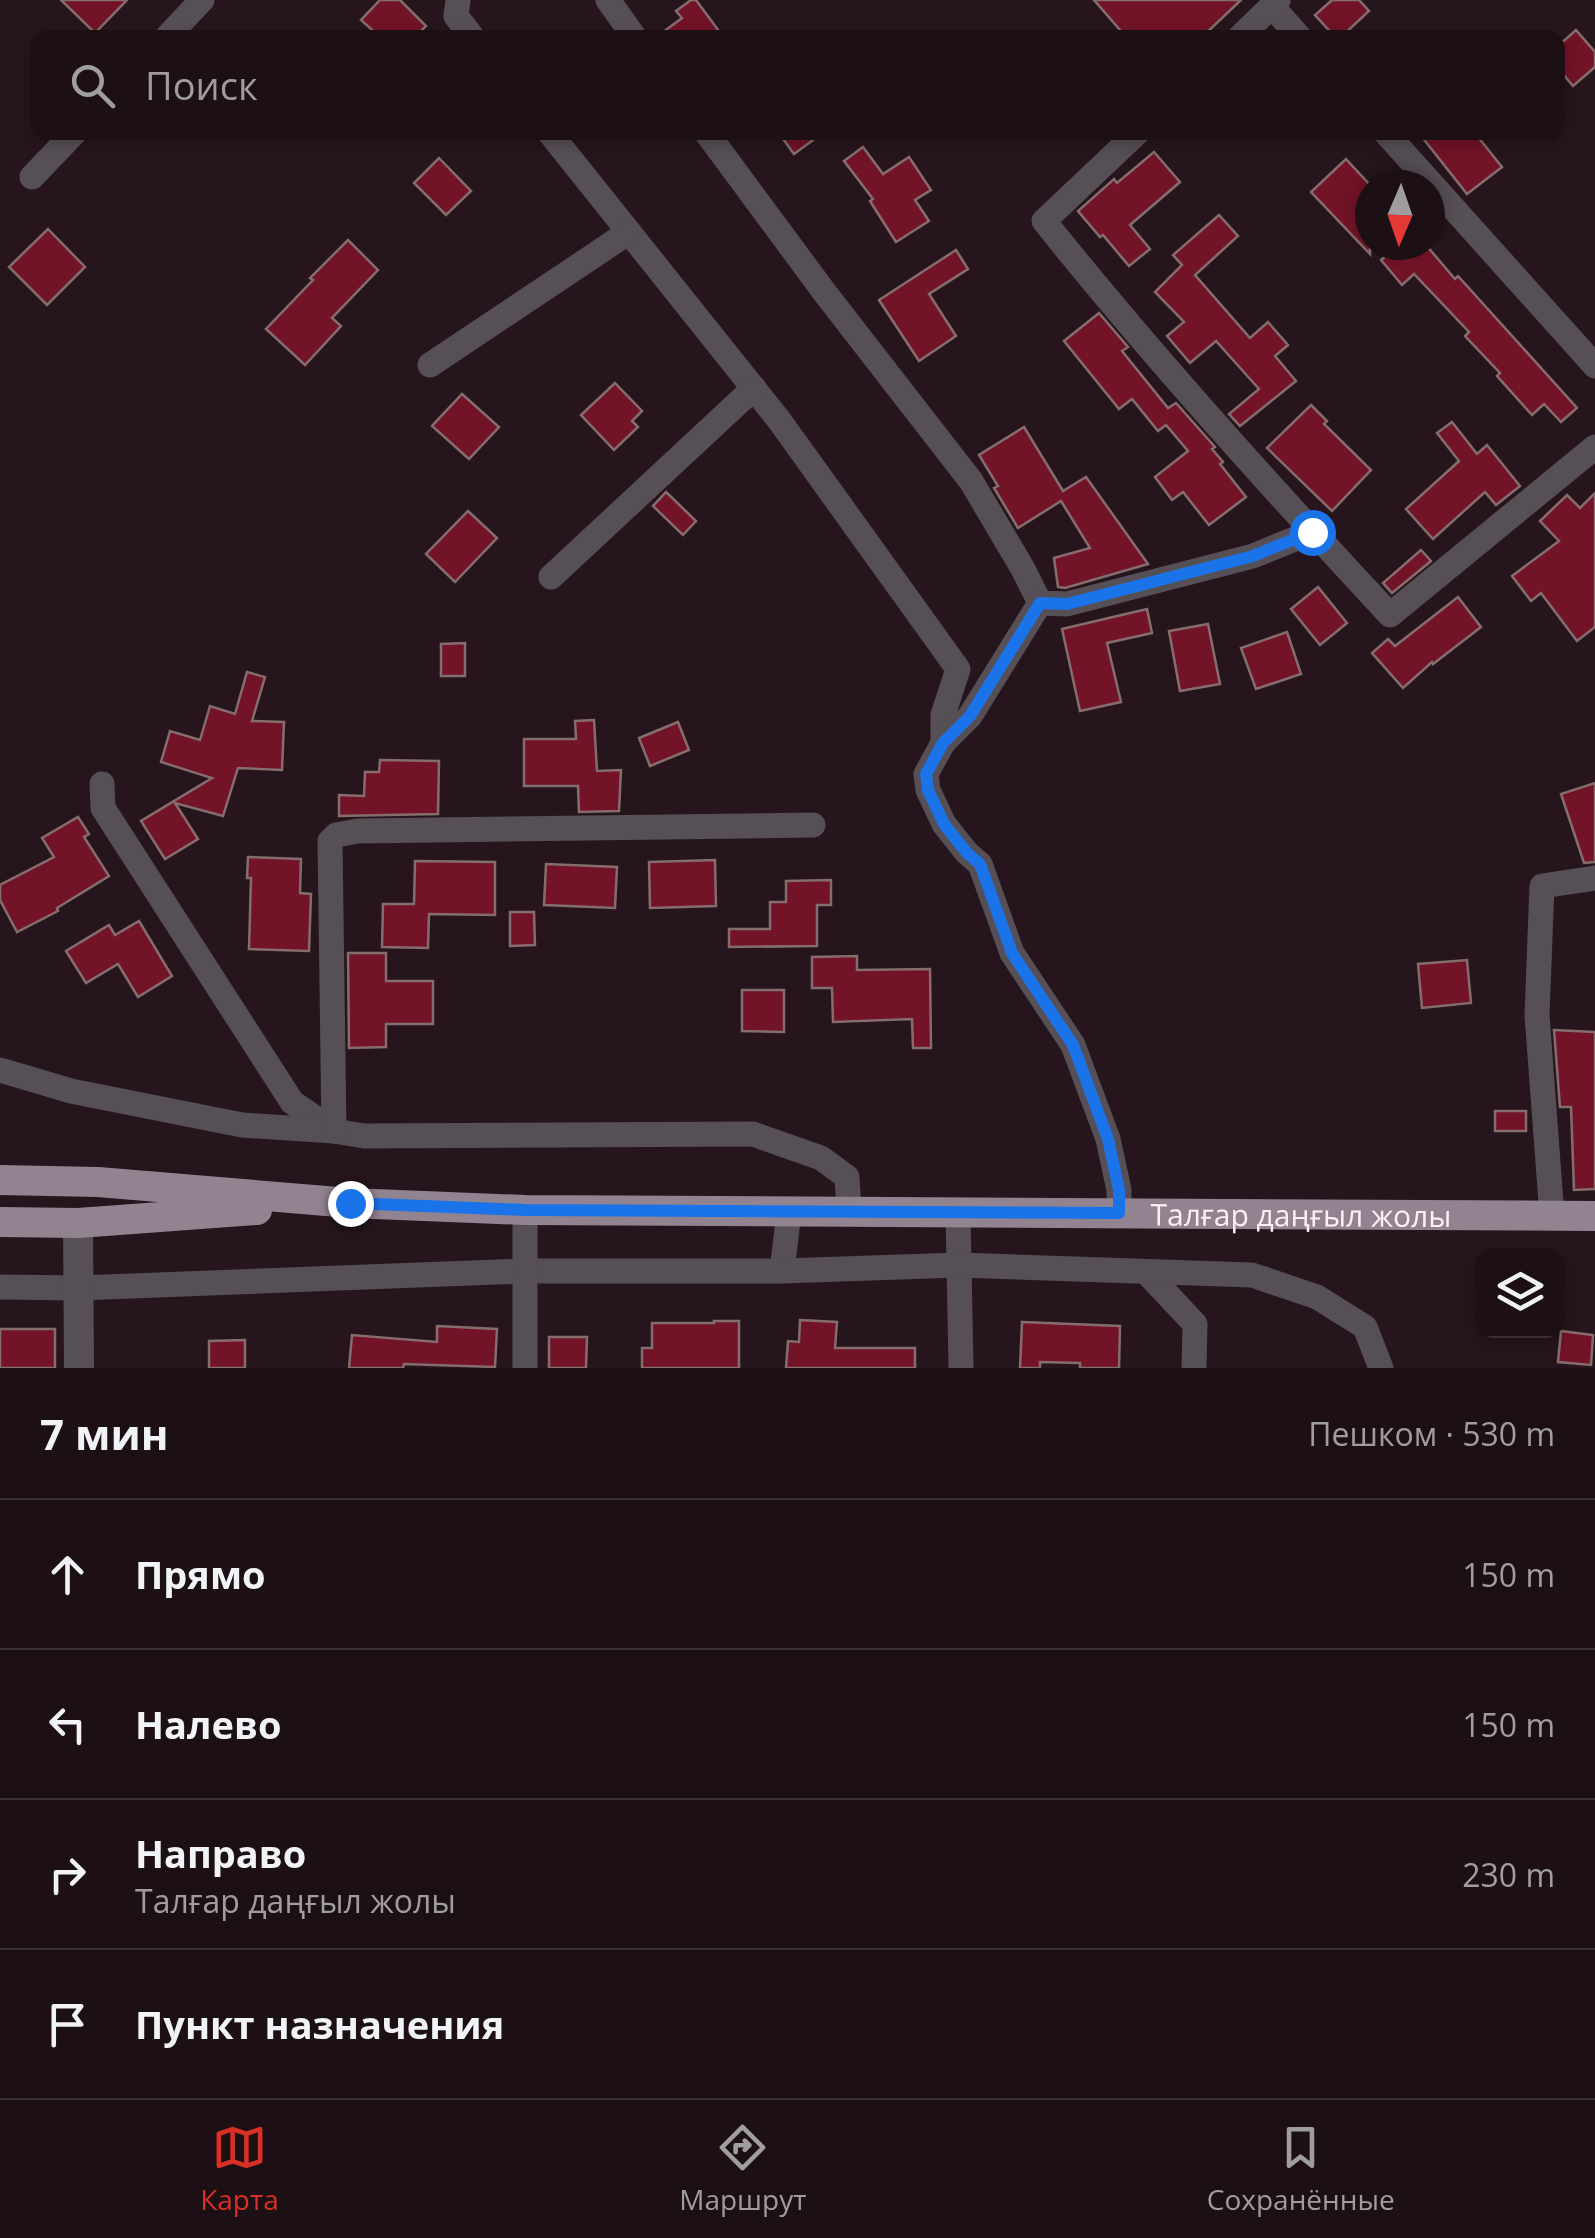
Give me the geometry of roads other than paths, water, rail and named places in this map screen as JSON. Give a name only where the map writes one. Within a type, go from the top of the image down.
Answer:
[{"type":"main road","name":"Талғар даңғыл жолы","points":[[0,1180],[98,1182],[350,1203],[525,1210],[1595,1216]]},
{"type":"main road","name":"Талғар даңғыл жолы","points":[[0,1222],[78,1223],[350,1203]]},
{"type":"street","points":[[174,30],[202,0]]},
{"type":"street","points":[[458,0],[456,16],[467,30]]},
{"type":"street","points":[[608,0],[630,30]]},
{"type":"street","points":[[1247,30],[1275,3],[1294,30]]},
{"type":"street","points":[[32,178],[68,140]]},
{"type":"street","points":[[555,140],[779,420],[958,669],[943,715],[943,743]]},
{"type":"street","points":[[712,140],[971,482],[1040,603]]},
{"type":"street","points":[[1130,140],[1044,221],[1090,279],[1312,532],[1390,614],[1595,447]]},
{"type":"street","points":[[1392,140],[1595,366]]},
{"type":"street","points":[[430,365],[629,232]]},
{"type":"street","points":[[551,578],[754,388]]},
{"type":"street","points":[[1040,603],[1067,604],[1253,556],[1312,532]]},
{"type":"street","points":[[1040,603],[970,716],[943,743],[926,774],[928,790],[944,824],[980,864],[1012,953],[1073,1045],[1108,1139],[1119,1190],[1119,1213]]},
{"type":"street","points":[[102,784],[103,808],[282,1088],[292,1102],[334,1131]]},
{"type":"street","points":[[334,1131],[330,841],[336,835],[358,831],[814,825]]},
{"type":"street","points":[[1552,1216],[1538,1016],[1542,886],[1595,878]]},
{"type":"street","points":[[0,1070],[71,1090],[242,1125],[364,1136],[753,1134],[821,1158],[847,1177],[849,1212]]},
{"type":"street","points":[[524,1368],[525,1210]]},
{"type":"street","points":[[782,1271],[789,1212]]},
{"type":"street","points":[[958,1212],[961,1368]]},
{"type":"street","points":[[78,1223],[79,1368]]},
{"type":"street","points":[[0,1287],[959,1264],[1252,1275],[1317,1297],[1364,1327],[1381,1368]]},
{"type":"street","points":[[1148,1273],[1195,1324],[1194,1368]]}]
